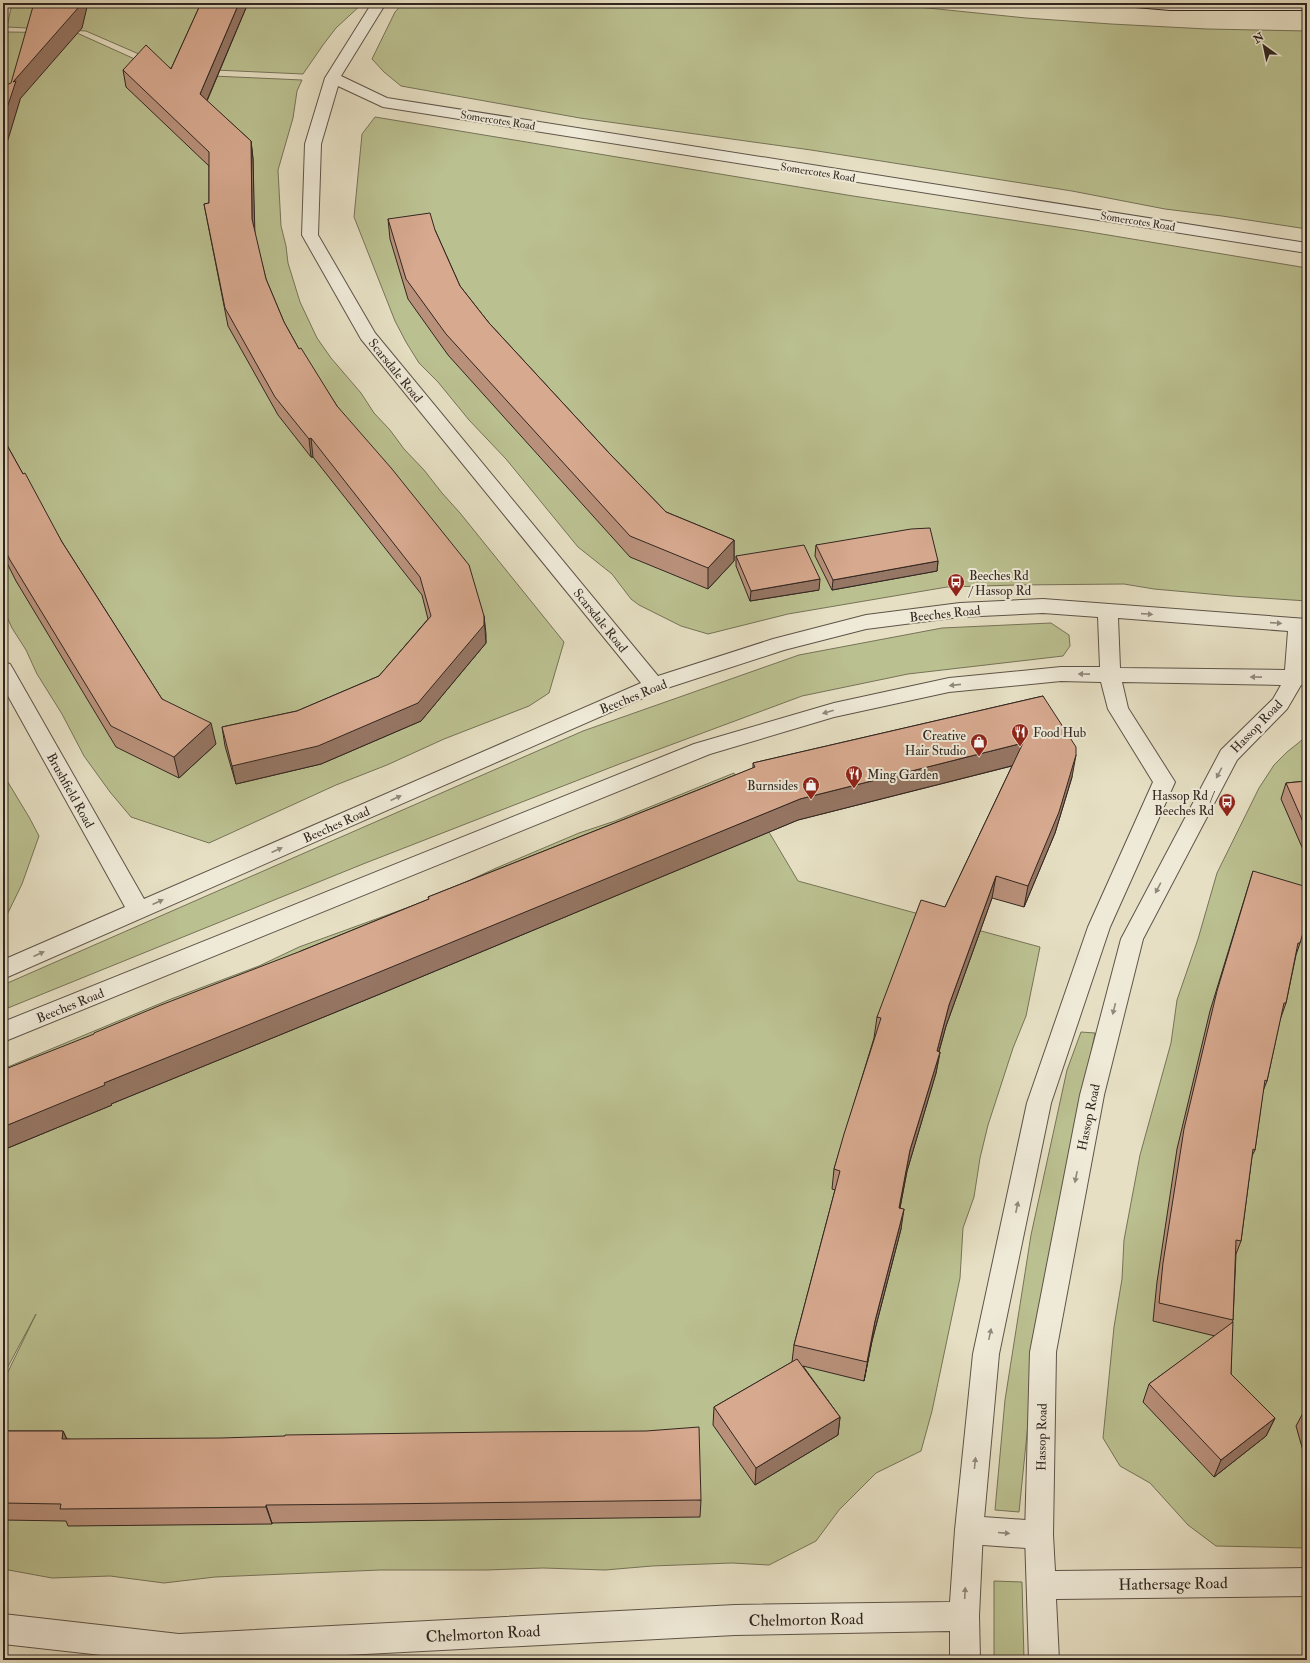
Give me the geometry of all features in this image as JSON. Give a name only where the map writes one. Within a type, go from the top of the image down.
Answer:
[{"type":"street","name":"Scarsdale Road","points":[[379,3],[333,78],[313,144],[310,235],[367,334],[654,686]]},
{"type":"street","points":[[1135,3],[1170,6],[1307,6]]},
{"type":"street","name":"Somercotes Road","points":[[333,78],[383,102],[1307,248]]},
{"type":"street","name":"Beeches Road","points":[[3,970],[654,686],[780,644],[866,622],[960,610],[1043,606],[1303,625]]},
{"type":"street","points":[[965,1660],[964,1616],[968,1530],[986,1354],[1039,1103],[1099,927],[1164,782],[1118,709],[1110,675],[1108,611]]},
{"type":"street","name":"Hassop Road","points":[[1044,1660],[1039,1535],[1043,1352],[1092,1095],[1132,939],[1228,755],[1280,704],[1301,678],[1303,625]]},
{"type":"street","name":"Brushfield Road","points":[[3,669],[139,910]]},
{"type":"street","name":"Beeches Road","points":[[3,1032],[702,749],[834,710],[949,685],[1061,674],[1301,678]]},
{"type":"street","points":[[968,1530],[1039,1535]]},
{"type":"street","name":"Hathersage Road","points":[[1040,1585],[1307,1582]]},
{"type":"street","name":"Chelmorton Road","points":[[3,1629],[179,1649],[736,1620],[964,1616]]},
{"type":"green space","points":[[12,3],[363,3],[336,28],[303,74],[171,68],[86,31],[7,27]]},
{"type":"green space","points":[[403,3],[879,3],[1026,18],[1111,24],[1207,29],[1307,31],[1307,229],[1165,209],[1072,191],[811,150],[580,118],[401,86],[384,72],[372,59],[395,12]]},
{"type":"green space","points":[[7,32],[77,33],[168,74],[302,80],[297,91],[293,118],[278,170],[281,226],[288,263],[300,302],[317,338],[331,358],[361,393],[374,413],[460,513],[564,642],[549,693],[529,706],[444,739],[387,765],[336,785],[209,843],[131,817],[110,792],[84,756],[62,714],[37,674],[26,650],[12,628],[3,608],[3,37]]},
{"type":"green space","points":[[375,117],[853,196],[1084,231],[1307,268],[1307,601],[1154,589],[1124,584],[947,587],[788,614],[708,634],[681,626],[639,605],[631,599],[612,574],[578,547],[506,459],[469,420],[438,382],[419,363],[406,342],[395,321],[354,217],[362,134]]},
{"type":"green space","points":[[1051,623],[1069,635],[1070,646],[1063,656],[908,674],[802,696],[622,763],[363,864],[3,1010],[3,985],[583,731],[799,655],[942,628]]},
{"type":"green space","points":[[1307,736],[1307,1548],[1216,1546],[1188,1525],[1150,1483],[1120,1466],[1103,1438],[1114,1327],[1122,1279],[1124,1240],[1140,1155],[1171,1043],[1177,1000],[1198,939],[1217,873],[1259,788],[1274,765]]},
{"type":"green space","points":[[734,773],[798,881],[1040,947],[1026,1016],[1013,1048],[988,1125],[980,1158],[974,1197],[963,1228],[960,1278],[932,1411],[921,1451],[876,1473],[839,1510],[816,1541],[769,1565],[732,1563],[652,1566],[605,1570],[543,1568],[486,1570],[380,1570],[215,1577],[164,1583],[110,1576],[52,1578],[3,1569],[3,1382],[36,1314],[3,1376],[3,1069],[171,999],[259,966],[299,947],[423,902],[494,869],[579,833],[615,821]]},
{"type":"green space","points":[[3,774],[39,836],[22,884],[3,923]]},
{"type":"green space","points":[[1081,1032],[1095,1033],[1039,1316],[1019,1512],[995,1510],[1005,1400],[1031,1235],[1067,1070]]},
{"type":"green space","points":[[994,1581],[1022,1582],[1024,1660],[994,1660]]},
{"type":"building","points":[[34,3],[79,3],[78,8],[13,82],[16,81],[3,120],[3,86],[11,83]]},
{"type":"building","points":[[201,3],[239,3],[200,94],[251,141],[252,219],[266,279],[284,322],[299,349],[301,348],[337,406],[392,469],[469,565],[484,616],[484,625],[418,703],[318,746],[232,766],[222,727],[297,711],[379,676],[431,616],[420,577],[311,438],[309,439],[275,397],[225,308],[204,204],[209,203],[209,152],[123,70],[146,45],[171,69]]},
{"type":"building","points":[[430,213],[435,230],[460,286],[489,323],[609,453],[666,512],[734,540],[708,568],[630,536],[446,334],[406,279],[388,219]]},
{"type":"building","points":[[3,438],[23,474],[25,473],[62,542],[162,699],[211,723],[174,757],[111,726],[10,560],[3,546]]},
{"type":"building","points":[[930,528],[938,561],[833,580],[816,545],[911,529]]},
{"type":"building","points":[[804,545],[820,579],[751,591],[736,556]]},
{"type":"building","points":[[1043,696],[1076,747],[1076,755],[1059,812],[1028,886],[996,876],[949,1005],[937,1051],[940,1052],[910,1150],[899,1208],[904,1209],[875,1321],[867,1362],[794,1345],[840,1171],[834,1169],[881,1018],[877,1017],[921,900],[945,907],[1023,743],[800,799],[377,973],[104,1083],[105,1085],[3,1127],[3,1070],[94,1034],[161,1005],[301,951],[429,899],[428,897],[755,767],[753,763]]},
{"type":"building","points":[[1307,781],[1307,831],[1286,783]]},
{"type":"building","points":[[1253,871],[1307,887],[1307,919],[1300,943],[1298,943],[1286,1003],[1284,1003],[1267,1081],[1265,1080],[1255,1150],[1253,1149],[1241,1241],[1236,1240],[1233,1320],[1159,1303],[1163,1263],[1184,1129],[1217,991]]},
{"type":"building","points":[[1233,1322],[1231,1374],[1275,1418],[1221,1460],[1149,1384]]},
{"type":"building","points":[[797,1359],[840,1417],[756,1468],[714,1407]]},
{"type":"building","points":[[1303,1413],[1307,1413],[1307,1428]]},
{"type":"building","points":[[699,1427],[701,1500],[60,1509],[61,1504],[3,1503],[3,1431],[63,1431],[62,1439],[646,1431]]},
{"type":"place","name":"Beeches Rd / Hassop Rd","points":[[956,597]]},
{"type":"place","name":"Food Hub","points":[[1020,747]]},
{"type":"place","name":"Creative Hair Studio","points":[[979,757]]},
{"type":"place","name":"Ming Garden","points":[[854,789]]},
{"type":"place","name":"Burnsides","points":[[811,800]]},
{"type":"place","name":"Hassop Rd / Beeches Rd","points":[[1227,817]]}]
